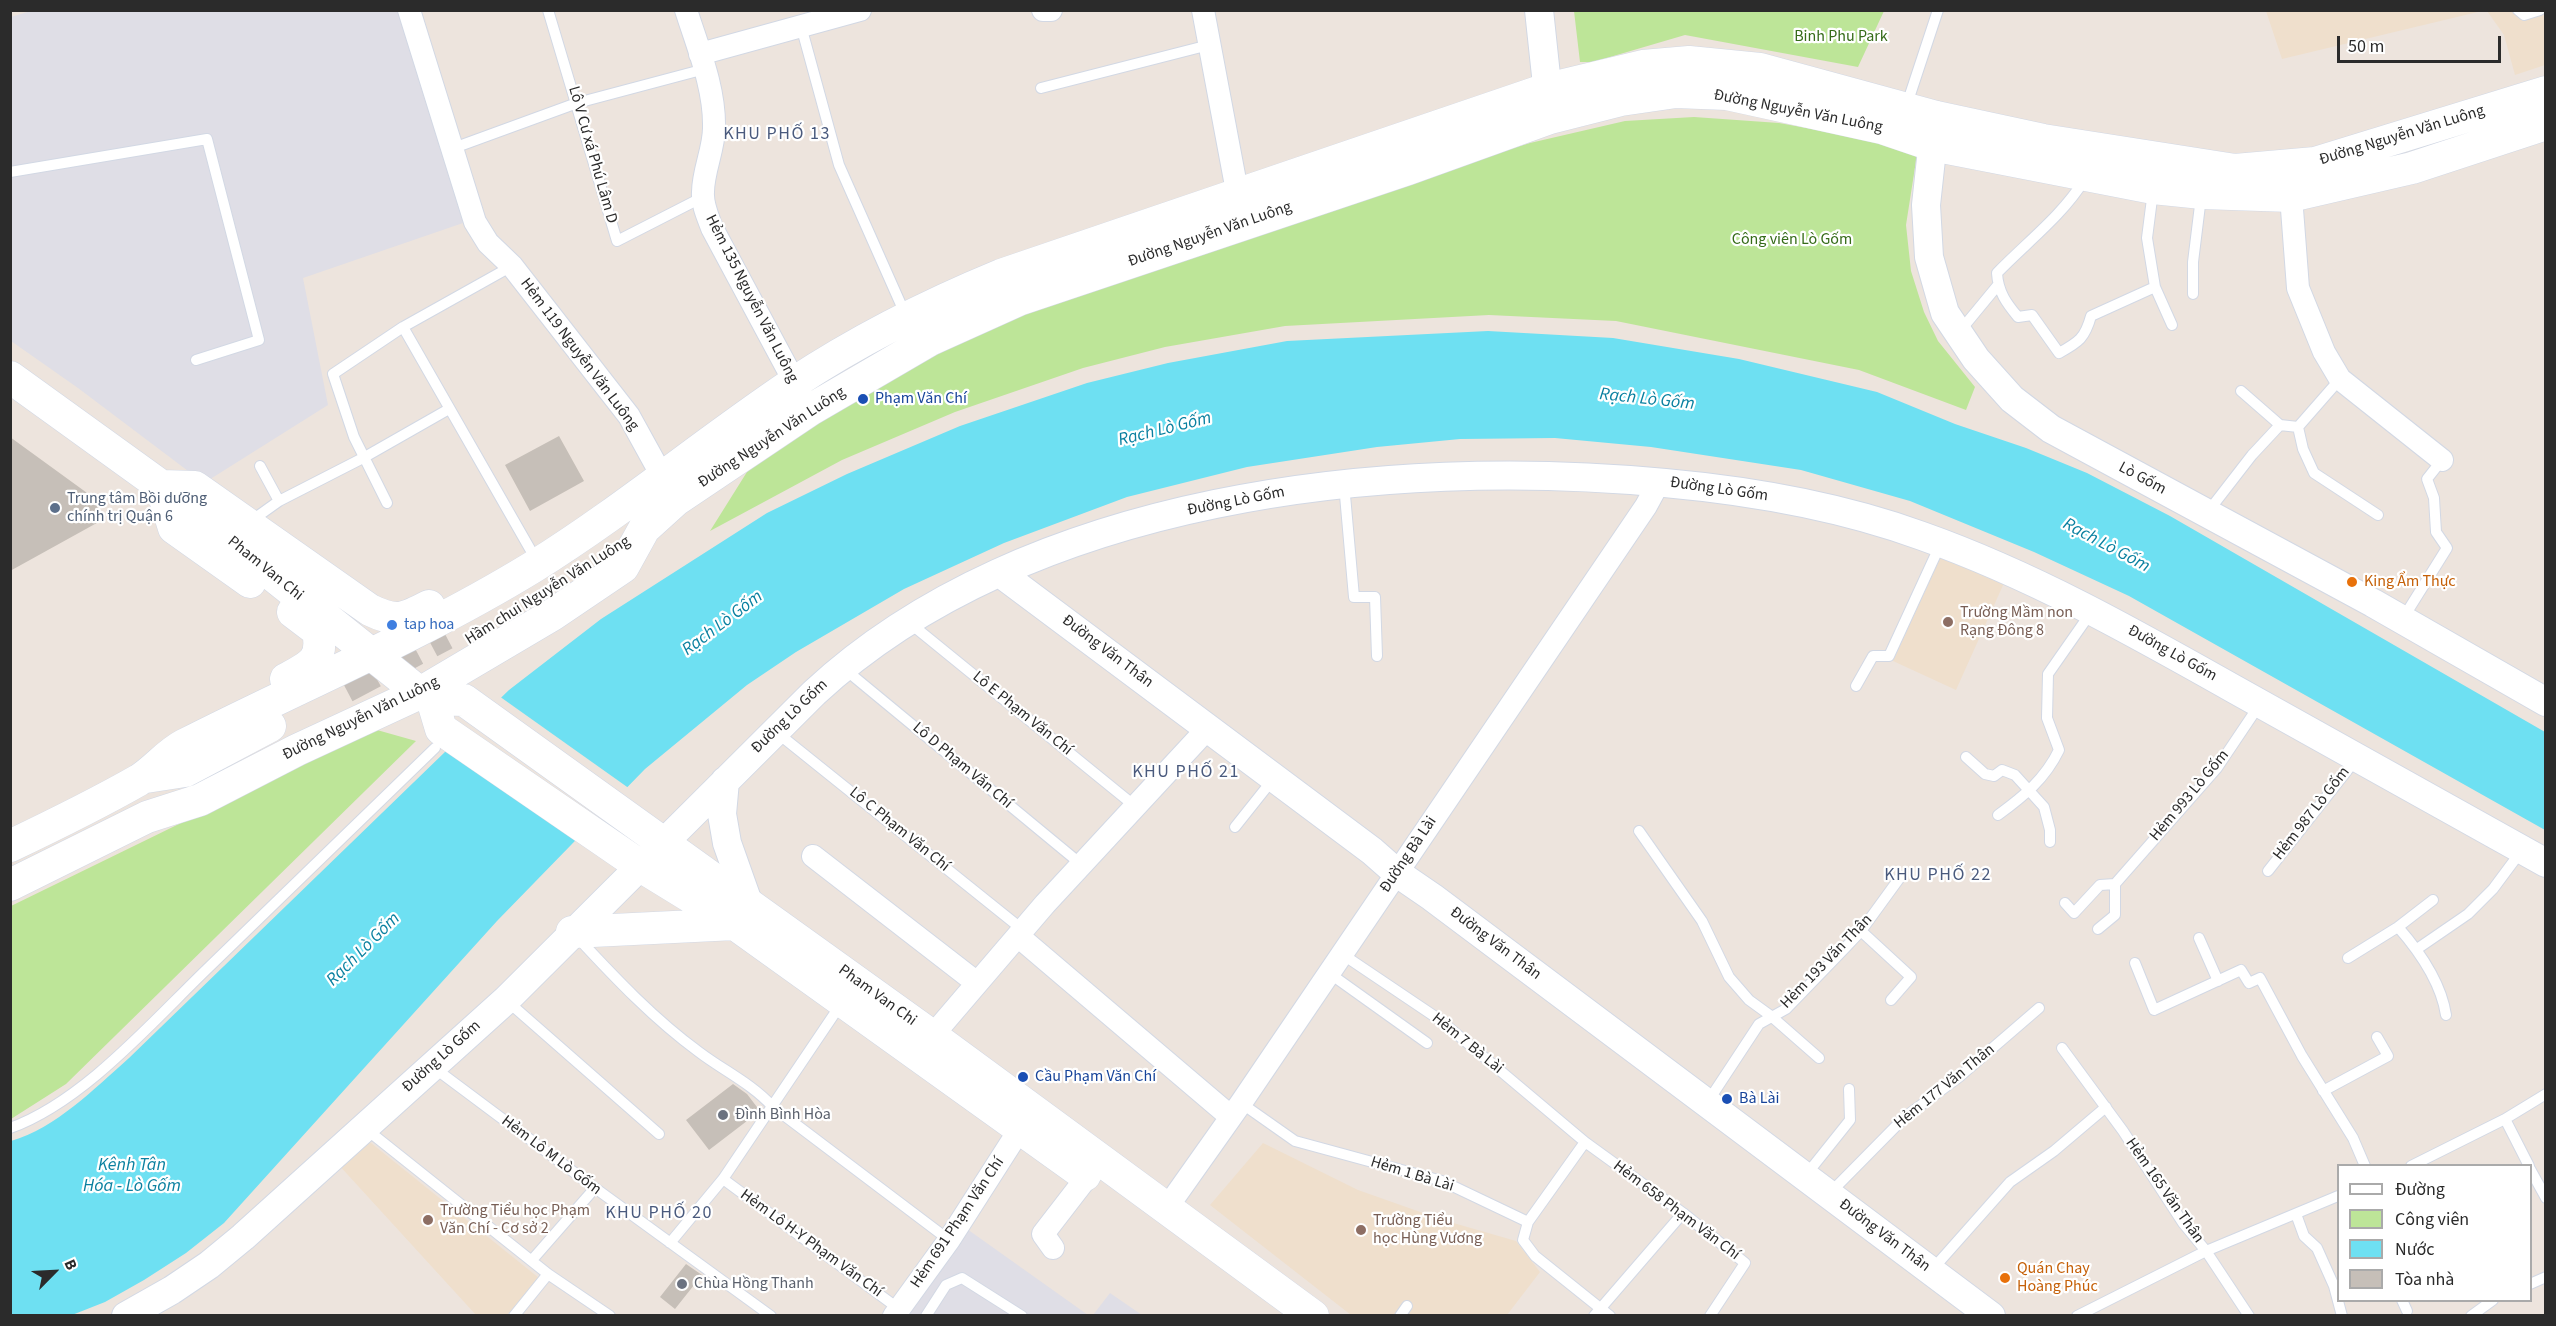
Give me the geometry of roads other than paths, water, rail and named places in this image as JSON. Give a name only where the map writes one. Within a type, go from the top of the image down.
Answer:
[{"type":"main road","name":"Đường Nguyễn Văn Luông","points":[[10,846],[142,778],[180,747],[371,654],[636,516],[676,500],[810,410],[930,340],[1021,299],[1240,209],[1549,103],[1643,66],[1689,62],[1760,69],[1906,108],[1934,131],[2087,175],[2153,188],[2202,193],[2291,196],[2412,168],[2546,124]]},
{"type":"main road","name":"Đường Nguyễn Văn Luông","points":[[1549,103],[1621,100],[1676,92],[1727,94],[1882,128],[2043,140],[2235,170],[2315,162],[2546,92]]},
{"type":"main road","name":"Đường Nguyễn Văn Luông","points":[[10,885],[147,818],[200,800],[297,750],[426,696],[623,567],[636,516],[662,476],[794,383],[907,318],[942,299],[1000,275],[1240,209]]},
{"type":"main road","name":"Pham Van Chi","points":[[10,377],[161,486],[426,696],[464,700],[634,820],[843,1002],[1088,1177],[1161,1217],[1314,1316]]},
{"type":"main road","points":[[142,778],[163,741],[302,671],[317,658],[321,647],[318,631],[311,625],[174,528],[161,486],[195,487],[370,610],[389,619],[411,615],[472,585],[601,509],[636,516]]},
{"type":"main road","name":"Hầm chui Nguyễn Văn Luông","points":[[448,643],[607,527],[636,516]]},
{"type":"main road","points":[[142,778],[185,771],[350,695],[192,781],[147,818]]},
{"type":"main road","points":[[426,696],[438,738]]},
{"type":"main road","name":"Pham Van Chi","points":[[438,738],[639,865],[742,914],[932,1036],[1161,1217],[1279,1316]]},
{"type":"main road","points":[[572,932],[742,914]]},
{"type":"street","points":[[409,10],[475,222],[488,243],[512,266]]},
{"type":"street","name":"Hẻm 135 Nguyễn Văn Luông","points":[[686,10],[703,62],[713,109],[714,130],[703,197],[712,228],[810,410]]},
{"type":"street","points":[[703,62],[801,26],[860,10]]},
{"type":"street","points":[[1203,10],[1240,209]]},
{"type":"street","points":[[1539,10],[1549,103]]},
{"type":"street","name":"Lò Gốm","points":[[1934,131],[1926,204],[1929,256],[1945,313],[1976,359],[2012,399],[2051,429],[2402,620],[2546,702]]},
{"type":"street","points":[[2291,196],[2298,288],[2324,352],[2340,379],[2442,460]]},
{"type":"street","name":"Hẻm 119 Nguyễn Văn Luông","points":[[512,266],[629,416],[662,476]]},
{"type":"street","name":"Đường Lò Gốm","points":[[126,1316],[172,1290],[243,1237],[363,1127],[433,1067],[506,1000],[775,731],[842,667],[875,642],[1000,573],[1069,545],[1148,520],[1276,493],[1344,484],[1445,476],[1580,475],[1703,486],[1807,502],[1861,516],[1981,559],[2092,611],[2534,857]]},
{"type":"street","name":"Đường Bà Lài","points":[[1161,1217],[1336,964],[1646,506],[1659,482]]},
{"type":"street","name":"Đường Văn Thân","points":[[1000,573],[1372,851],[1397,873],[1806,1175],[1991,1316]]},
{"type":"street","points":[[932,1036],[1020,933],[1208,728]]},
{"type":"street","points":[[725,781],[722,814],[742,914]]},
{"type":"street","points":[[813,856],[976,983]]},
{"type":"street","points":[[1020,933],[1236,1110]]},
{"type":"street","name":"Hẻm 691 Phạm Văn Chí","points":[[896,1312],[949,1240],[1020,1129]]},
{"type":"street","points":[[1053,1248],[1043,1234],[1088,1177]]},
{"type":"lane","name":"Lô V Cư xá Phú Lâm D","points":[[548,10],[617,241],[703,197]]},
{"type":"lane","points":[[1906,108],[1938,10]]},
{"type":"lane","points":[[2518,10],[2524,15],[2540,10]]},
{"type":"lane","points":[[801,26],[839,165],[907,318]]},
{"type":"lane","points":[[1041,88],[1209,45]]},
{"type":"lane","points":[[451,149],[703,62]]},
{"type":"lane","points":[[10,172],[207,139],[260,340],[196,360]]},
{"type":"lane","points":[[2087,175],[2071,202],[1997,273],[1998,285],[2007,304],[2018,317],[2032,315],[2059,353],[2078,343],[2086,332],[2091,316],[2155,287]]},
{"type":"lane","points":[[2153,188],[2147,238],[2155,287],[2172,325]]},
{"type":"lane","points":[[2193,294],[2193,262],[2202,193]]},
{"type":"lane","points":[[387,503],[363,459],[333,374],[403,327],[512,266]]},
{"type":"lane","points":[[1959,333],[1998,285]]},
{"type":"lane","points":[[403,327],[530,549]]},
{"type":"lane","points":[[2298,427],[2340,379]]},
{"type":"lane","points":[[2241,390],[2280,425],[2298,427]]},
{"type":"lane","points":[[247,524],[279,501],[363,459],[449,409]]},
{"type":"lane","points":[[2207,513],[2252,455],[2280,425]]},
{"type":"lane","points":[[2298,427],[2303,449],[2314,473],[2378,515]]},
{"type":"lane","points":[[2402,620],[2447,548],[2436,532],[2434,498],[2427,479],[2442,460]]},
{"type":"lane","points":[[260,466],[279,501]]},
{"type":"lane","points":[[1344,484],[1354,597],[1375,597],[1377,656]]},
{"type":"lane","points":[[1856,686],[1873,656],[1889,656],[1941,543]]},
{"type":"lane","points":[[1998,815],[2030,792],[2050,768],[2059,750],[2047,718],[2048,674],[2092,611]]},
{"type":"lane","name":"Lô E Phạm Văn Chí","points":[[908,622],[1136,807]]},
{"type":"lane","name":"Lô D Phạm Văn Chí","points":[[842,667],[1082,865]]},
{"type":"lane","name":"Hẻm 993 Lò Gốm","points":[[2115,885],[2217,768],[2260,704]]},
{"type":"lane","name":"Lô C Phạm Văn Chí","points":[[775,731],[1020,933]]},
{"type":"lane","points":[[10,1128],[42,1114],[66,1098],[126,1047],[438,738]]},
{"type":"lane","points":[[1966,757],[1985,774],[1994,776],[2002,770],[2015,775],[2044,807],[2050,830],[2050,842]]},
{"type":"lane","name":"Hẻm 987 Lò Gốm","points":[[2268,871],[2357,758]]},
{"type":"lane","points":[[1235,827],[1274,778]]},
{"type":"lane","points":[[1639,831],[1702,921],[1729,977],[1749,1000],[1819,1058]]},
{"type":"lane","points":[[2417,949],[2468,914],[2493,889],[2534,857]]},
{"type":"lane","name":"Hẻm 193 Văn Thân","points":[[1707,1103],[1759,1024],[1786,1009],[1861,931],[1901,876]]},
{"type":"lane","points":[[2065,903],[2074,913],[2100,885],[2115,885],[2115,915],[2098,929]]},
{"type":"lane","points":[[2348,958],[2398,927],[2433,900]]},
{"type":"lane","points":[[2398,927],[2417,949],[2432,976],[2446,1015]]},
{"type":"lane","points":[[1861,931],[1911,976],[1891,1000]]},
{"type":"lane","points":[[572,932],[643,1006],[700,1053],[756,1089],[773,1107],[949,1240]]},
{"type":"lane","points":[[2199,938],[2218,981]]},
{"type":"lane","points":[[2134,963],[2154,1010],[2241,970],[2249,983],[2260,978],[2353,1138],[2364,1164]]},
{"type":"lane","points":[[1336,964],[1427,1043]]},
{"type":"lane","name":"Hẻm 7 Bà Lài","points":[[1336,964],[1440,1020],[1585,1142]]},
{"type":"lane","points":[[506,1000],[658,1134]]},
{"type":"lane","points":[[670,1243],[723,1179],[843,1002]]},
{"type":"lane","name":"Hẻm 177 Văn Thân","points":[[1828,1194],[1905,1117],[1959,1077],[2039,1008]]},
{"type":"lane","points":[[2324,1091],[2388,1056],[2377,1037]]},
{"type":"lane","name":"Hẻm 165 Văn Thân","points":[[2062,1048],[2123,1131],[2183,1223],[2206,1251],[2249,1316]]},
{"type":"lane","name":"Hẻm Lô M Lò Gốm","points":[[433,1067],[771,1316]]},
{"type":"lane","points":[[1806,1175],[1850,1120],[1849,1089]]},
{"type":"lane","points":[[2419,1164],[2505,1119],[2546,1094]]},
{"type":"lane","points":[[1931,1271],[2010,1182],[2054,1152],[2106,1107]]},
{"type":"lane","name":"Hẻm 1 Bà Lài","points":[[1236,1110],[1295,1142],[1442,1181],[1528,1222]]},
{"type":"lane","points":[[2505,1119],[2528,1164]]},
{"type":"lane","points":[[363,1127],[548,1274],[610,1316]]},
{"type":"lane","points":[[1585,1142],[1528,1222],[1523,1240],[1535,1256],[1597,1312],[1610,1316]]},
{"type":"lane","name":"Hẻm 658 Phạm Văn Chí","points":[[1585,1142],[1683,1213],[1745,1263],[1710,1316]]},
{"type":"lane","points":[[2532,1171],[2546,1198]]},
{"type":"lane","name":"Hẻm Lô H-Y Phạm Văn Chí","points":[[723,1179],[896,1312]]},
{"type":"lane","points":[[532,1260],[595,1188]]},
{"type":"lane","name":"Hẻm 165 Văn Thân","points":[[2077,1316],[2206,1251],[2337,1196]]},
{"type":"lane","points":[[1597,1312],[1683,1213]]},
{"type":"lane","points":[[2296,1214],[2304,1236],[2317,1248],[2337,1297]]},
{"type":"lane","points":[[514,1316],[548,1274]]},
{"type":"lane","points":[[2532,1283],[2546,1277]]},
{"type":"lane","points":[[926,1316],[946,1285],[962,1278],[1022,1316]]},
{"type":"lane","points":[[2471,1316],[2490,1302]]},
{"type":"lane","points":[[1400,1316],[1407,1306]]},
{"type":"water","name":"Kênh Tân Hóa - Lò Gốm","points":[[1488,331],[1613,338],[1739,359],[1877,392],[2087,473],[2170,516],[2545,732],[2545,830],[2129,596],[2034,552],[1910,501],[1801,470],[1651,447],[1555,438],[1460,439],[1377,447],[1247,467],[1127,497],[1004,543],[904,589],[796,652],[747,685],[645,769],[497,921],[224,1223],[186,1253],[105,1302],[72,1315],[11,1316],[11,1141],[44,1127],[102,1082],[509,690],[601,619],[767,513],[847,474],[960,426],[1087,383],[1168,363],[1287,341]]},
{"type":"tunnel","points":[[345,687],[445,634]]},
{"type":"place","name":"Phạm Văn Chí","points":[[863,399]]},
{"type":"place","name":"Trung tâm Bồi dưỡng chính trị Quận 6","points":[[55,508]]},
{"type":"place","name":"King Ẩm Thực","points":[[2352,582]]},
{"type":"place","name":"Trường Mầm non Rạng Đông 8","points":[[1948,622]]},
{"type":"place","name":"tap hoa","points":[[392,625]]},
{"type":"place","name":"Cầu Phạm Văn Chí","points":[[1023,1077]]},
{"type":"place","name":"Bà Lài","points":[[1727,1099]]},
{"type":"place","name":"Đình Bình Hòa","points":[[723,1115]]},
{"type":"place","name":"Trường Tiểu học Phạm Văn Chí - Cơ sở 2","points":[[428,1220]]},
{"type":"place","name":"Trường Tiểu học Hùng Vương","points":[[1361,1230]]},
{"type":"place","name":"Quán Chay Hoàng Phúc","points":[[2005,1278]]},
{"type":"place","name":"Chùa Hồng Thanh","points":[[682,1284]]},
{"type":"district","name":"KHU PHỐ 13","points":[[777,135]]},
{"type":"district","name":"KHU PHỐ 21","points":[[1186,773]]},
{"type":"district","name":"KHU PHỐ 22","points":[[1938,876]]},
{"type":"district","name":"KHU PHỐ 20","points":[[659,1214]]},
{"type":"park label","name":"Binh Phu Park","points":[[1841,37]]},
{"type":"park label","name":"Công viên Lò Gốm","points":[[1792,240]]},
{"type":"water label","name":"Rạch Lò Gốm","points":[[1647,400]]},
{"type":"water label","name":"Rạch Lò Gốm","points":[[1165,430]]},
{"type":"water label","name":"Rạch Lò Gốm","points":[[2106,546]]},
{"type":"water label","name":"Rạch Lò Gốm","points":[[723,624]]},
{"type":"water label","name":"Rạch Lò Gốm","points":[[364,950]]}]
